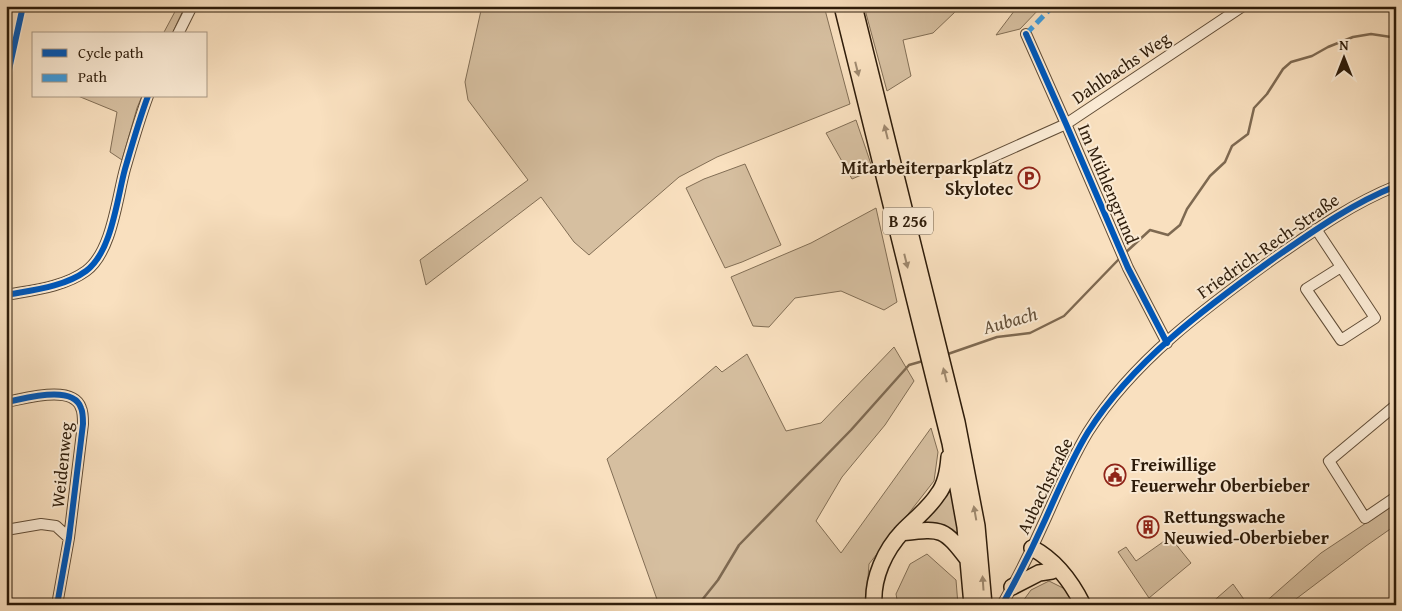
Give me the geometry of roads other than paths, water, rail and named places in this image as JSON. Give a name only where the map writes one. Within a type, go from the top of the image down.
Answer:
[{"type":"highway","name":"B 256","points":[[842,6],[852,16],[977,526],[972,605]]},
{"type":"highway","name":"B 256","points":[[951,423],[950,443],[965,527],[975,561],[984,605]]},
{"type":"highway","points":[[874,605],[876,582],[883,560],[901,533],[939,493],[946,476],[950,443]]},
{"type":"highway","points":[[901,533],[925,529],[937,530],[975,561]]},
{"type":"highway","points":[[1032,548],[1033,556],[1037,561],[1075,589]]},
{"type":"highway","points":[[1032,548],[1050,560],[1064,573],[1083,605]]},
{"type":"highway","points":[[1012,587],[1039,573],[1052,571]]},
{"type":"street","points":[[179,32],[192,6]]},
{"type":"street","name":"Dahlbachs Weg","points":[[970,167],[1066,124],[1243,6]]},
{"type":"street","name":"Im Mühlengrund","points":[[1026,34],[1128,268],[1167,343]]},
{"type":"street","points":[[6,295],[65,282],[87,270],[98,258],[107,237],[125,168],[147,98]]},
{"type":"street","name":"Friedrich-Rech-Straße","points":[[1167,343],[1239,284],[1316,228],[1351,207],[1396,186]]},
{"type":"street","points":[[1316,228],[1375,318],[1342,340],[1306,289],[1341,267]]},
{"type":"street","name":"Aubachstraße","points":[[1002,605],[1087,434],[1112,398],[1167,343]]},
{"type":"street","name":"Weidenweg","points":[[6,402],[54,394],[70,396],[81,406],[83,424],[69,538],[57,605]]},
{"type":"street","points":[[1396,405],[1329,461],[1365,518],[1396,497]]},
{"type":"street","points":[[6,530],[41,524],[56,526],[69,538]]},
{"type":"waterway","name":"Aubach","points":[[1124,254],[1150,230],[1168,235],[1180,225],[1187,209],[1210,176],[1225,162],[1232,146],[1248,134],[1254,108],[1267,94],[1283,69],[1291,62],[1312,56],[1353,37],[1371,34],[1396,36]]},
{"type":"waterway","name":"Aubach","points":[[945,355],[997,337],[1030,333],[1064,316],[1120,258]]},
{"type":"waterway","name":"Aubach","points":[[698,605],[718,580],[739,545],[851,430],[909,365],[923,361]]},
{"type":"place","name":"Mitarbeiterparkplatz Skylotec","points":[[1029,178]]},
{"type":"place","name":"Freiwillige Feuerwehr Oberbieber","points":[[1115,475]]},
{"type":"place","name":"Rettungswache Neuwied-Oberbieber","points":[[1148,527]]}]
